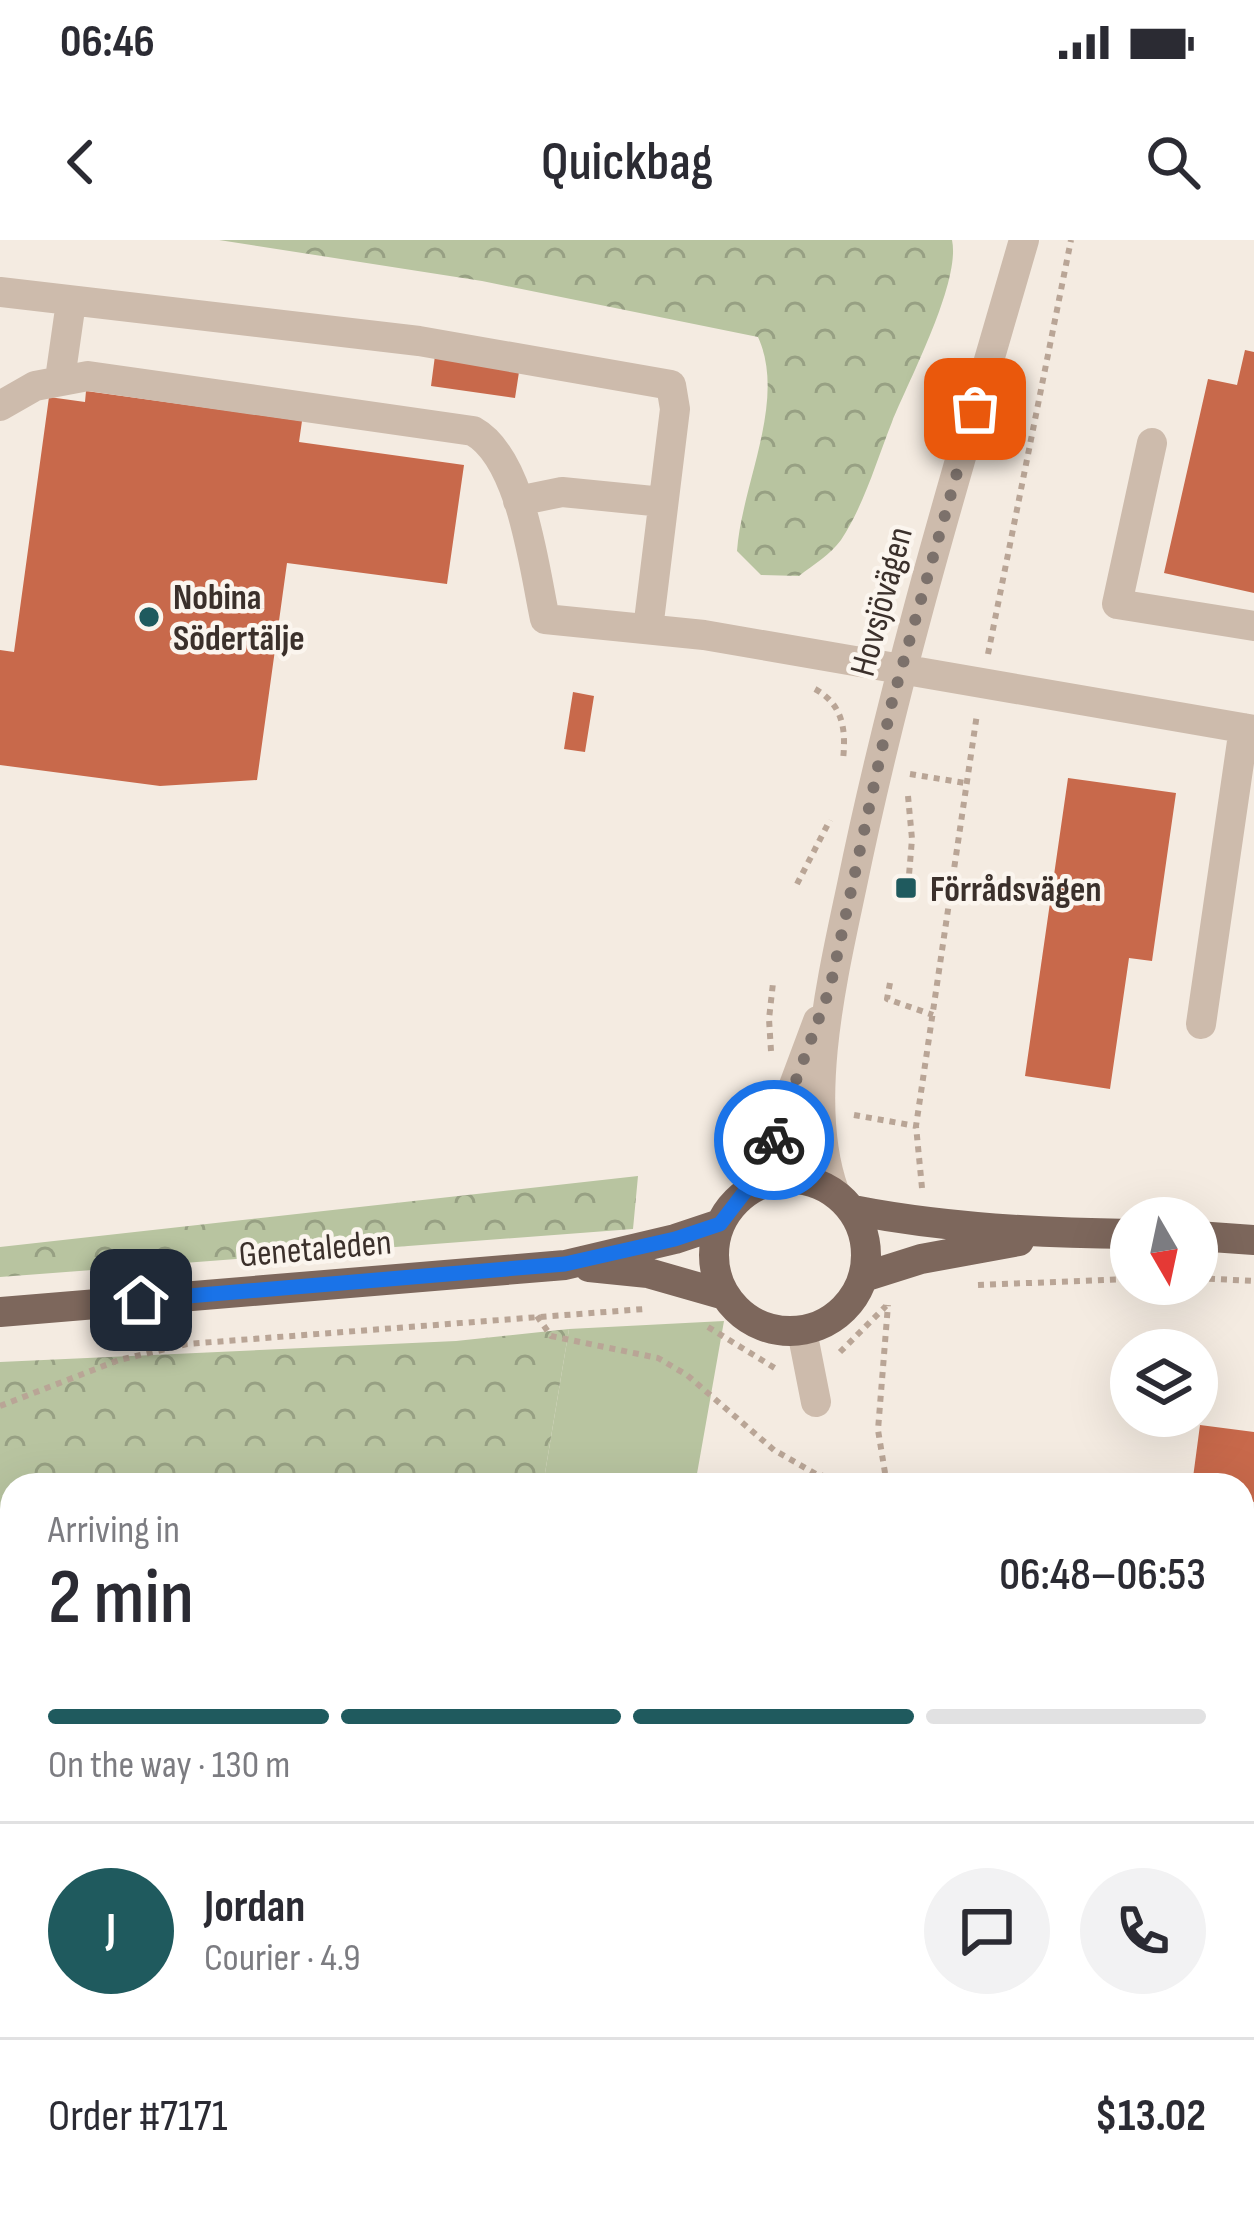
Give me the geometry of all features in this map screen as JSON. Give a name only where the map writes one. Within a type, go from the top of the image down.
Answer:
[{"type":"main road","points":[[843,1201],[866,1242],[864,1277],[847,1306],[819,1326],[772,1330],[758,1325],[725,1295],[713,1260],[720,1224],[746,1192],[763,1183],[799,1178],[843,1201],[920,1222],[1110,1234]]},
{"type":"main road","name":"Genetaleden","points":[[0,1312],[565,1264],[720,1224]]},
{"type":"main road","points":[[864,1277],[921,1259],[1060,1233]]},
{"type":"main road","points":[[1218,1237],[1254,1240]]},
{"type":"main road","name":"Genetaleden","points":[[565,1264],[648,1274],[725,1295]]},
{"type":"street","name":"Hovsjövägen","points":[[746,1192],[770,1152],[830,988],[900,668],[1024,240]]},
{"type":"street","points":[[0,292],[419,341],[670,385],[676,396],[648,629]]},
{"type":"street","points":[[60,379],[71,302]]},
{"type":"street","points":[[0,406],[35,386],[88,376],[473,431],[495,449],[518,501],[545,619],[704,634],[1249,729],[1201,1024]]},
{"type":"street","points":[[1152,443],[1117,604],[1254,626]]},
{"type":"street","points":[[518,501],[562,492],[663,502]]},
{"type":"street","name":"Hovsjövägen","points":[[830,988],[820,1126],[843,1201]]},
{"type":"street","points":[[802,1330],[816,1402]]},
{"type":"path","points":[[920,1222],[922,1182],[914,1138],[983,682],[1071,240]]},
{"type":"path","points":[[807,685],[824,694],[844,724],[842,764]]},
{"type":"path","points":[[909,874],[910,774]]},
{"type":"path","points":[[797,884],[836,803]]},
{"type":"path","points":[[890,983],[886,999],[933,1015]]},
{"type":"path","points":[[1218,1279],[1254,1281]]},
{"type":"path","points":[[963,1286],[1110,1280]]},
{"type":"path","points":[[706,1326],[774,1369],[809,1370],[837,1356],[898,1298]]},
{"type":"path","points":[[885,1473],[878,1430],[888,1305]]},
{"type":"path","points":[[0,1406],[118,1360],[187,1344],[644,1309]]},
{"type":"path","points":[[537,1316],[551,1336],[658,1358],[687,1375],[774,1450],[814,1473]]},
{"type":"green space","points":[[219,240],[952,240],[953,258],[932,331],[857,512],[837,545],[799,576],[761,575],[737,551],[768,388],[758,337],[482,281]]},
{"type":"green space","points":[[638,1176],[633,1229],[0,1277],[0,1247]]},
{"type":"green space","points":[[724,1321],[697,1473],[545,1473],[569,1329]]},
{"type":"green space","points":[[569,1329],[545,1473],[0,1473],[0,1362],[456,1341]]},
{"type":"building","points":[[436,348],[521,359],[515,398],[431,386]]},
{"type":"building","points":[[1245,350],[1254,352],[1254,593],[1164,573],[1208,379],[1237,385]]},
{"type":"building","name":"Nobina Södertälje","points":[[86,391],[302,421],[299,442],[464,465],[447,584],[287,563],[257,780],[160,786],[0,765],[0,650],[14,652],[49,397],[85,402]]},
{"type":"building","points":[[573,692],[594,696],[585,752],[564,749]]},
{"type":"building","points":[[1068,778],[1176,793],[1152,961],[1129,958],[1110,1089],[1025,1076]]},
{"type":"building","points":[[1218,1427],[1254,1432],[1254,1473],[1194,1473],[1198,1437],[1218,1437]]},
{"type":"way so far","points":[[774,1140],[830,988],[892,702],[975,409]]},
{"type":"place","name":"Nobina Södertälje","points":[[149,617]]},
{"type":"place","name":"Förrådsvägen","points":[[906,888]]},
{"type":"route","points":[[141,1300],[565,1264],[675,1239],[720,1224],[760,1172],[774,1140]]}]
